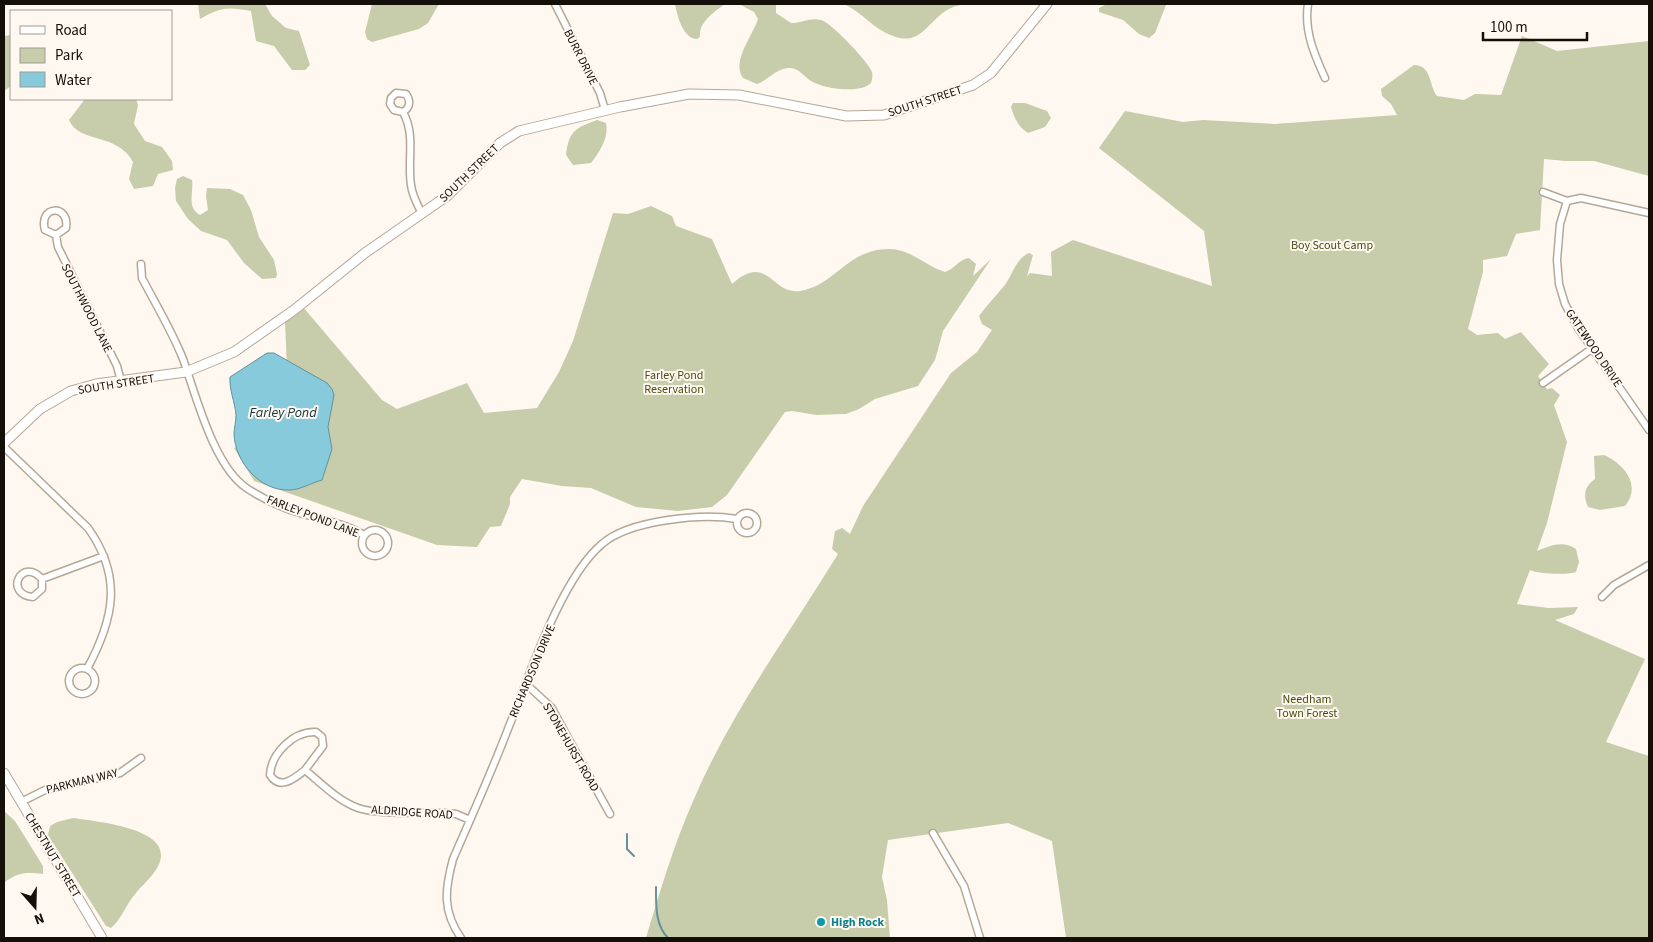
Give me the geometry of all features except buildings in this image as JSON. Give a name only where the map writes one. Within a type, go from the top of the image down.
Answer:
[{"type":"street","name":"BURR DRIVE","points":[[555,4],[600,93],[605,110]]},
{"type":"street","name":"SOUTH STREET","points":[[4,445],[31,416],[56,398],[81,388],[121,380],[186,372],[220,360],[248,344],[352,262],[447,196],[508,136],[524,130],[605,110],[689,94],[717,93],[738,95],[846,116],[884,114],[973,85],[991,73],[1047,4]]},
{"type":"street","points":[[1308,4],[1307,18],[1310,40],[1325,78]]},
{"type":"street","points":[[403,112],[412,136],[411,187],[422,214]]},
{"type":"street","points":[[1543,192],[1567,201],[1581,198],[1649,213]]},
{"type":"street","name":"GATEWOOD DRIVE","points":[[1567,201],[1558,242],[1559,284],[1571,316],[1649,430]]},
{"type":"street","name":"SOUTHWOOD LANE","points":[[56,235],[61,255],[118,368],[121,380]]},
{"type":"street","points":[[141,264],[142,278],[173,338],[186,372]]},
{"type":"street","points":[[1543,383],[1593,348]]},
{"type":"street","name":"FARLEY POND LANE","points":[[186,372],[198,408],[234,478],[270,501],[300,513],[352,529],[364,536]]},
{"type":"street","points":[[4,445],[80,518],[97,541],[104,556],[111,580],[112,604],[106,626],[87,669]]},
{"type":"street","name":"RICHARDSON DRIVE","points":[[461,938],[456,930],[445,897],[453,858],[567,591],[582,567],[601,544],[625,529],[644,524],[719,517],[737,519]]},
{"type":"street","name":"FARLEY POND LANE","points":[[372,530],[382,532],[387,540],[385,550],[377,555],[368,553],[362,545],[364,536],[372,530]]},
{"type":"street","points":[[42,579],[104,556]]},
{"type":"street","points":[[1602,597],[1614,585],[1649,566]]},
{"type":"street","points":[[30,571],[36,573],[42,579],[42,589],[33,597],[25,596],[19,592],[18,578],[24,573],[30,571]]},
{"type":"street","points":[[77,669],[87,669],[94,675],[95,684],[89,691],[80,693],[71,687],[70,677],[77,669]]},
{"type":"street","name":"STONEHURST ROAD","points":[[526,684],[551,707],[610,814]]},
{"type":"street","points":[[309,732],[316,732],[322,737],[323,746],[305,770],[288,782],[280,783],[270,775],[270,768],[275,756],[292,740],[309,732]]},
{"type":"street","name":"PARKMAN WAY","points":[[21,802],[45,790],[120,773],[142,758]]},
{"type":"street","name":"ALDRIDGE ROAD","points":[[305,770],[325,788],[360,809],[456,814],[470,820]]},
{"type":"street","name":"CHESTNUT STREET","points":[[4,773],[102,938]]},
{"type":"street","points":[[933,833],[962,880],[980,938]]},
{"type":"green space","points":[[198,4],[265,4],[272,16],[286,28],[299,31],[310,65],[305,70],[292,70],[274,46],[256,41],[251,11],[225,9],[200,19]]},
{"type":"green space","points":[[372,4],[439,4],[428,23],[419,29],[372,42],[367,39],[365,32]]},
{"type":"green space","points":[[675,4],[725,4],[704,22],[700,37],[697,39],[692,38],[684,31]]},
{"type":"green space","points":[[739,4],[776,4],[776,13],[791,23],[814,19],[826,22],[864,60],[872,72],[871,83],[859,88],[833,88],[817,84],[792,68],[780,70],[757,84],[743,78],[740,72],[741,57],[758,19],[754,12]]},
{"type":"green space","points":[[844,4],[966,4],[947,10],[916,36],[902,38],[879,29]]},
{"type":"green space","points":[[1107,4],[1166,5],[1155,33],[1149,38],[1139,34],[1123,20],[1099,12],[1099,8]]},
{"type":"green space","points":[[10,35],[10,87],[4,91],[4,36]]},
{"type":"green space","name":"Needham Town Forest","points":[[1522,36],[1557,51],[1649,41],[1649,176],[1594,161],[1544,159],[1540,230],[1516,234],[1507,256],[1483,260],[1483,272],[1468,329],[1477,335],[1498,333],[1505,339],[1521,332],[1549,364],[1538,376],[1547,389],[1552,388],[1560,395],[1554,405],[1567,442],[1547,523],[1537,551],[1561,544],[1571,546],[1576,549],[1579,562],[1576,572],[1573,573],[1560,574],[1530,570],[1517,604],[1549,608],[1578,607],[1574,614],[1555,620],[1645,659],[1606,742],[1649,756],[1649,938],[1066,938],[1052,841],[1008,823],[888,840],[882,877],[887,900],[890,938],[646,938],[662,885],[694,799],[725,735],[743,704],[838,554],[832,549],[835,531],[842,528],[850,534],[863,506],[951,373],[977,352],[992,330],[982,324],[979,316],[1007,282],[1020,259],[1029,253],[1033,255],[1027,276],[1030,273],[1052,276],[1051,252],[1073,240],[1212,286],[1204,231],[1099,148],[1125,111],[1183,122],[1203,120],[1275,124],[1397,115],[1391,104],[1382,96],[1381,89],[1414,65],[1424,68],[1427,72],[1437,96],[1464,100],[1475,94],[1501,95]]},
{"type":"green space","points":[[84,100],[136,100],[138,105],[134,124],[145,141],[162,147],[172,161],[173,170],[158,174],[153,186],[134,189],[129,179],[133,162],[126,153],[118,146],[81,132],[69,120]]},
{"type":"green space","points":[[1013,103],[1025,103],[1047,111],[1051,118],[1045,127],[1028,133],[1019,125],[1015,118],[1011,107]]},
{"type":"green space","points":[[597,120],[606,123],[607,129],[600,149],[591,163],[573,165],[566,155],[571,135],[583,125]]},
{"type":"green space","points":[[183,176],[192,180],[192,204],[193,208],[200,215],[208,210],[207,188],[230,189],[243,195],[251,210],[259,237],[274,260],[276,278],[262,279],[244,263],[227,240],[201,231],[188,219],[176,201],[175,188],[177,179]]},
{"type":"green space","name":"Farley Pond Reservation","points":[[651,206],[672,216],[676,226],[712,239],[732,284],[744,275],[754,272],[762,273],[790,291],[800,291],[823,282],[862,255],[889,249],[904,252],[945,272],[952,269],[962,260],[969,258],[976,264],[973,276],[991,259],[943,331],[935,360],[918,386],[875,399],[859,409],[846,414],[816,415],[792,411],[785,412],[727,495],[712,507],[678,511],[636,507],[591,488],[562,486],[522,479],[510,497],[510,504],[501,526],[490,527],[477,547],[437,545],[254,481],[234,448],[245,443],[287,369],[285,322],[303,307],[382,400],[397,409],[467,383],[484,413],[537,408],[559,372],[573,341],[613,213],[628,214]]},
{"type":"green space","points":[[1604,455],[1624,470],[1631,483],[1630,498],[1625,506],[1600,510],[1588,507],[1585,499],[1587,488],[1595,479],[1594,456]]},
{"type":"green space","points":[[4,811],[15,821],[43,866],[43,874],[22,874],[4,883]]},
{"type":"green space","points":[[73,818],[124,827],[139,832],[158,845],[161,855],[158,866],[111,928],[106,926],[48,835],[50,826]]},
{"type":"water","name":"Farley Pond","points":[[267,353],[274,353],[327,383],[334,395],[328,427],[332,449],[322,480],[297,489],[278,489],[268,486],[259,480],[244,464],[235,444],[236,415],[230,387],[230,377]]},
{"type":"waterway","points":[[627,834],[627,849],[634,856]]},
{"type":"waterway","points":[[656,887],[658,921],[668,938]]},
{"type":"place","name":"High Rock","points":[[821,922]]},
{"type":"park label","name":"Boy Scout Camp","points":[[1332,245]]}]
